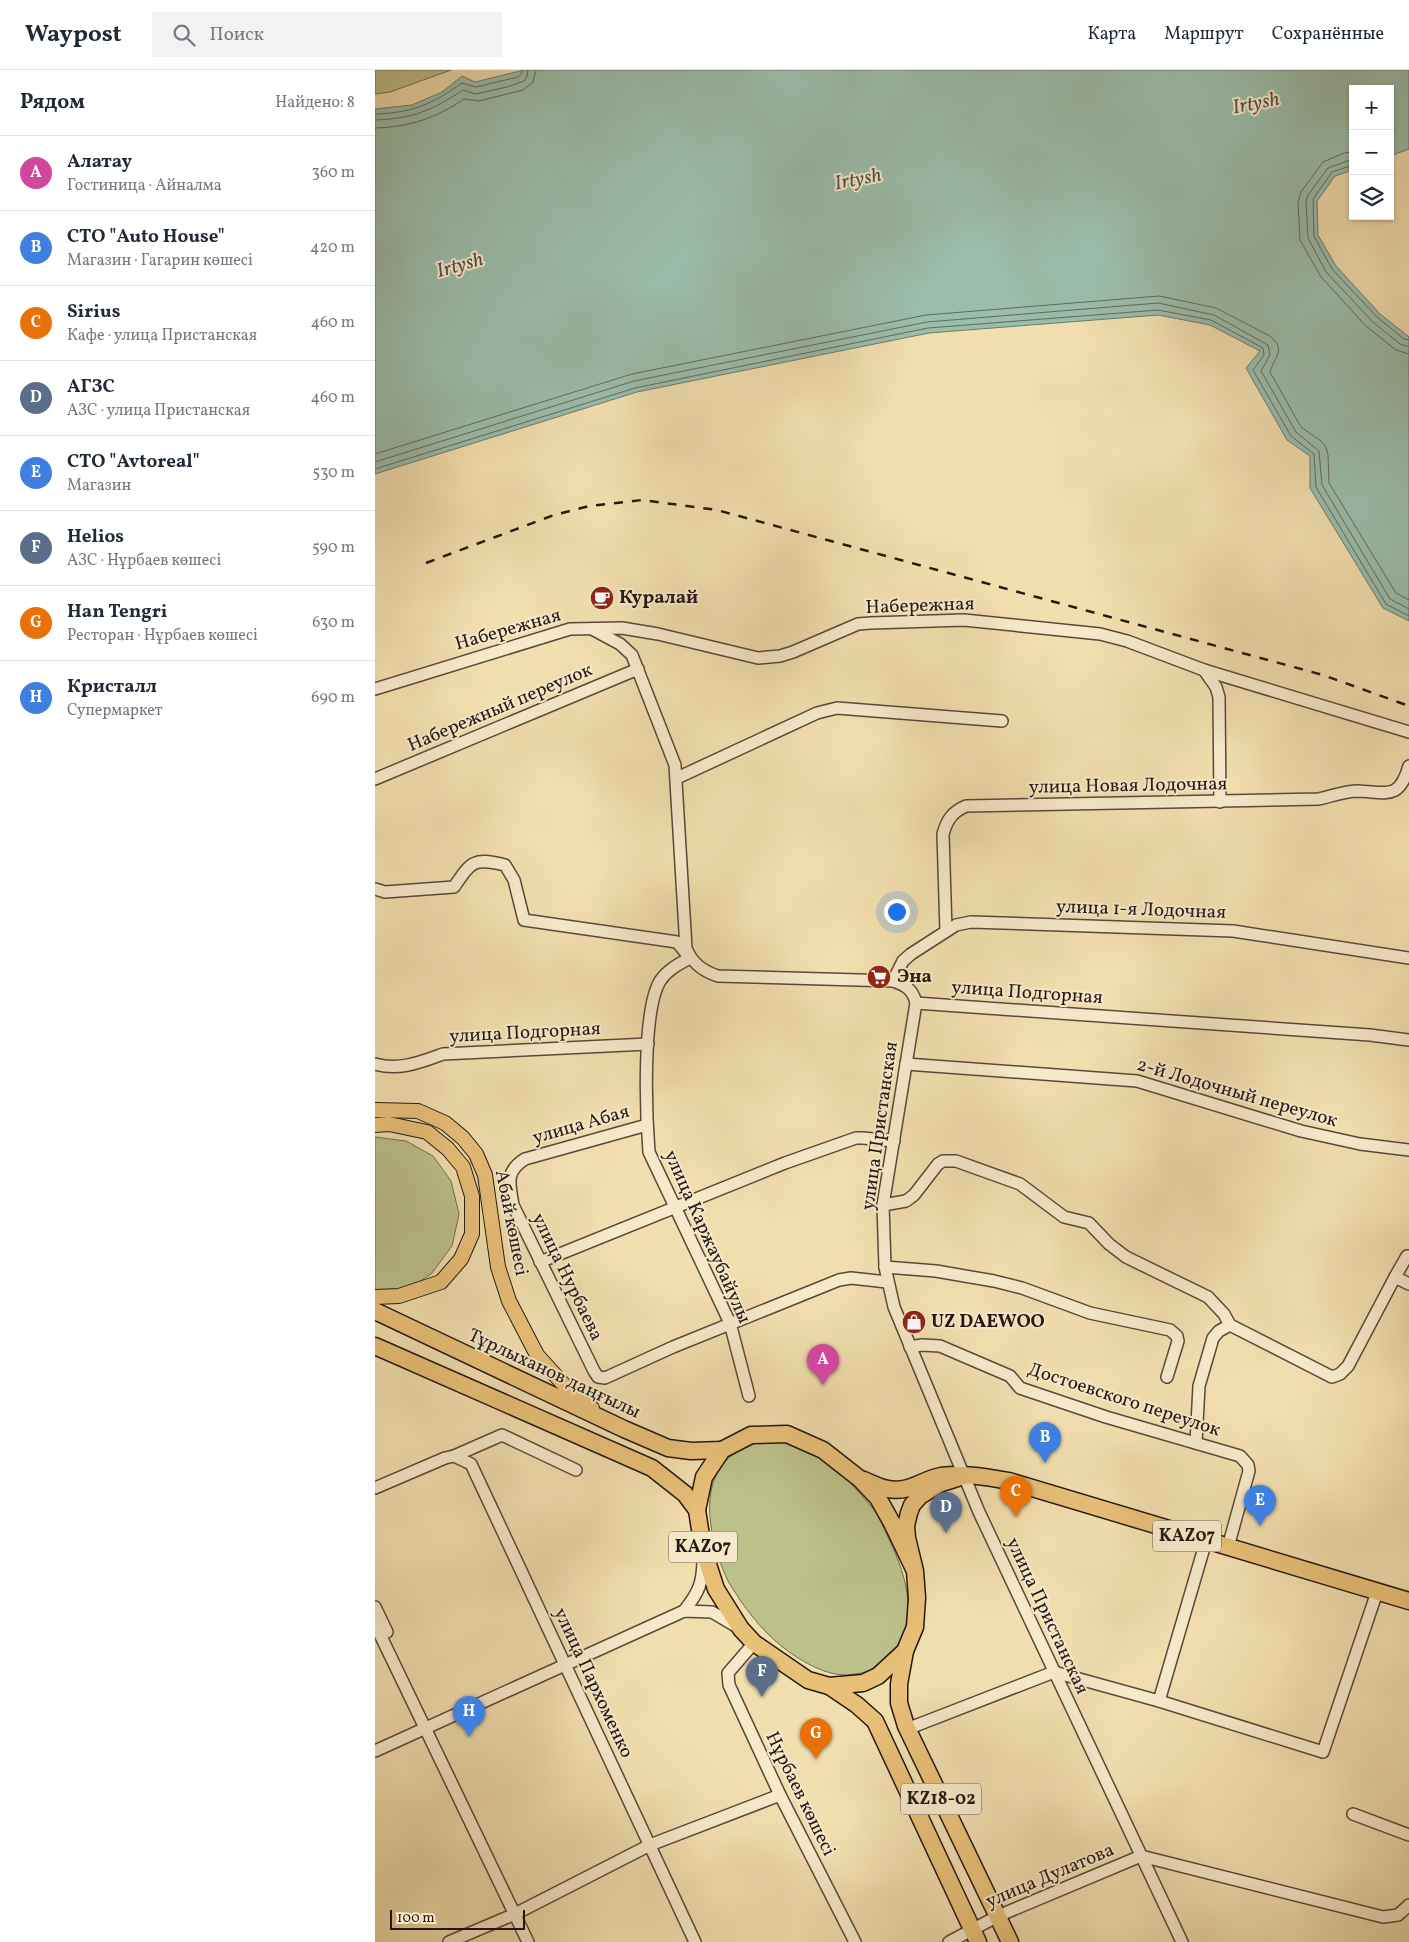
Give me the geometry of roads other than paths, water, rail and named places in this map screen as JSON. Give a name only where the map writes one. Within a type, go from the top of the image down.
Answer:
[{"type":"highway","name":"Тұрлыханов даңғылы","points":[[375,1311],[668,1448],[691,1451],[722,1450]]},
{"type":"highway","name":"KAZ07","points":[[375,1346],[652,1468],[685,1494],[697,1510]]},
{"type":"highway","name":"KAZ07","points":[[964,1476],[939,1484],[921,1496],[912,1505],[906,1526],[915,1571],[917,1598],[915,1627],[905,1651],[878,1676],[863,1684],[829,1686],[809,1680],[754,1643],[741,1629],[716,1589],[703,1549],[697,1510],[704,1478],[722,1450],[751,1435],[787,1434],[823,1450],[860,1478],[880,1488],[893,1490],[908,1488],[934,1477],[981,1475],[1409,1602]]},
{"type":"highway","name":"KAZ07","points":[[860,1478],[878,1498],[915,1571]]},
{"type":"highway","name":"KZ18-02","points":[[905,1651],[899,1684],[899,1703],[907,1729],[1010,1942]]},
{"type":"highway","name":"KZ18-02","points":[[829,1686],[857,1705],[875,1721],[975,1936]]},
{"type":"main road","name":"Абай көшесі","points":[[375,1110],[418,1111],[445,1123],[463,1138],[476,1154],[485,1175],[498,1267],[509,1301],[537,1355],[574,1396],[624,1429]]},
{"type":"main road","name":"Абай көшесі","points":[[375,1125],[389,1124],[427,1132],[448,1149],[463,1167],[472,1196],[472,1234],[461,1260],[441,1282],[399,1296],[375,1297]]},
{"type":"street","name":"Набережная","points":[[375,689],[555,632],[570,629],[622,628],[658,634],[758,658],[780,656],[793,652],[858,624],[964,620],[1100,634],[1127,641],[1204,670],[1409,732]]},
{"type":"street","points":[[592,628],[620,644],[632,655],[675,765],[686,948],[690,958]]},
{"type":"street","name":"Набережный переулок","points":[[375,779],[638,669]]},
{"type":"street","points":[[1204,670],[1216,687],[1219,697],[1220,802]]},
{"type":"street","points":[[677,778],[817,713],[837,708],[1002,721]]},
{"type":"street","name":"улица Новая Лодочная","points":[[946,931],[943,834],[946,823],[957,810],[966,806],[1319,799],[1358,791],[1381,794],[1390,793],[1399,787],[1409,766]]},
{"type":"street","points":[[375,889],[385,892],[454,887],[469,865],[486,860],[505,865],[514,880],[523,920],[677,942],[699,968],[718,976],[893,980],[909,988],[914,994],[917,1003]]},
{"type":"street","name":"улица 1-я Лодочная","points":[[893,980],[903,961],[956,925],[971,922],[1233,931],[1409,958]]},
{"type":"street","name":"улица Каржаубайулы","points":[[690,958],[669,971],[655,990],[649,1023],[648,1044],[647,1125],[649,1152],[730,1323],[749,1396]]},
{"type":"street","name":"улица Подгорная","points":[[917,1003],[1370,1035],[1409,1040]]},
{"type":"street","name":"улица Пристанская","points":[[917,1003],[883,1205],[885,1267],[894,1307],[979,1512],[1182,1942]]},
{"type":"street","name":"улица Подгорная","points":[[375,1064],[395,1067],[414,1064],[443,1054],[648,1044]]},
{"type":"street","name":"2-й Лодочный переулок","points":[[906,1064],[1137,1081],[1301,1131],[1360,1144],[1409,1150]]},
{"type":"street","name":"улица Абая","points":[[525,1160],[647,1125]]},
{"type":"street","points":[[540,1262],[785,1163],[856,1138],[893,1141]]},
{"type":"street","name":"улица Нурбаева","points":[[525,1160],[515,1166],[510,1177],[513,1205],[593,1371],[598,1376],[605,1378],[730,1323]]},
{"type":"street","points":[[883,1205],[907,1201],[914,1195],[938,1164],[943,1161],[956,1162],[1020,1184],[1064,1216],[1089,1223],[1109,1244],[1126,1257],[1208,1297],[1224,1314],[1230,1325],[1332,1377],[1340,1374],[1348,1366],[1395,1277],[1407,1256],[1409,1256]]},
{"type":"street","points":[[885,1267],[936,1271],[994,1281],[1022,1288],[1090,1313],[1170,1330],[1177,1336],[1178,1341],[1167,1377]]},
{"type":"street","points":[[1395,1277],[1409,1284]]},
{"type":"street","points":[[730,1323],[839,1280],[851,1278],[887,1282]]},
{"type":"street","points":[[1196,1443],[1199,1386],[1213,1338],[1219,1331],[1230,1325]]},
{"type":"street","name":"Достоевского переулок","points":[[910,1347],[923,1345],[940,1346],[1010,1376],[1019,1388],[1106,1417],[1240,1456],[1248,1465],[1249,1471],[1228,1547]]},
{"type":"street","points":[[375,1488],[502,1435],[576,1470]]},
{"type":"street","name":"улица Пархоменко","points":[[450,1457],[471,1464],[695,1942]]},
{"type":"street","points":[[1159,1702],[1206,1541]]},
{"type":"street","points":[[684,1611],[699,1592],[703,1571],[703,1549]]},
{"type":"street","points":[[907,1729],[1055,1672],[1323,1752],[1377,1592]]},
{"type":"street","points":[[375,1607],[427,1726],[528,1942]]},
{"type":"street","points":[[375,1750],[684,1611],[712,1612],[741,1629]]},
{"type":"street","points":[[376,1629],[427,1726]]},
{"type":"street","name":"Нұрбаев көшесі","points":[[754,1643],[727,1673],[729,1685],[781,1795],[855,1942]]},
{"type":"street","points":[[449,1942],[515,1914],[650,1845],[781,1795]]},
{"type":"street","points":[[1353,1814],[1409,1835]]},
{"type":"street","points":[[1141,1856],[1383,1917],[1398,1915],[1409,1905]]},
{"type":"street","name":"улица Дулатова","points":[[949,1942],[975,1936],[998,1916],[1141,1856]]},
{"type":"water","name":"Irtysh","points":[[524,70],[1409,70],[1409,149],[1394,155],[1394,85],[1349,85],[1349,171],[1335,176],[1317,201],[1318,235],[1336,266],[1380,314],[1409,337],[1409,621],[1383,608],[1310,488],[1310,456],[1287,440],[1246,368],[1260,351],[1210,325],[1158,315],[929,333],[637,392],[375,474],[375,109],[412,105],[442,92],[462,76],[475,82]]},
{"type":"railway","points":[[426,563],[554,515],[589,506],[642,500],[717,510],[1323,675],[1409,706]]},
{"type":"place","name":"Куралай","points":[[602,598]]},
{"type":"place","name":"Эна","points":[[879,977]]},
{"type":"place","name":"UZ DAEWOO","points":[[914,1322]]},
{"type":"place","name":"Алатау","points":[[823,1385]]},
{"type":"place","name":"СТО \"Auto House\"","points":[[1045,1463]]},
{"type":"place","name":"Sirius","points":[[1016,1517]]},
{"type":"place","name":"СТО \"Avtoreal\"","points":[[1260,1526]]},
{"type":"place","name":"АГЗС","points":[[946,1533]]},
{"type":"place","name":"Helios","points":[[762,1697]]},
{"type":"place","name":"Кристалл","points":[[469,1737]]},
{"type":"place","name":"Han Tengri","points":[[816,1759]]}]
